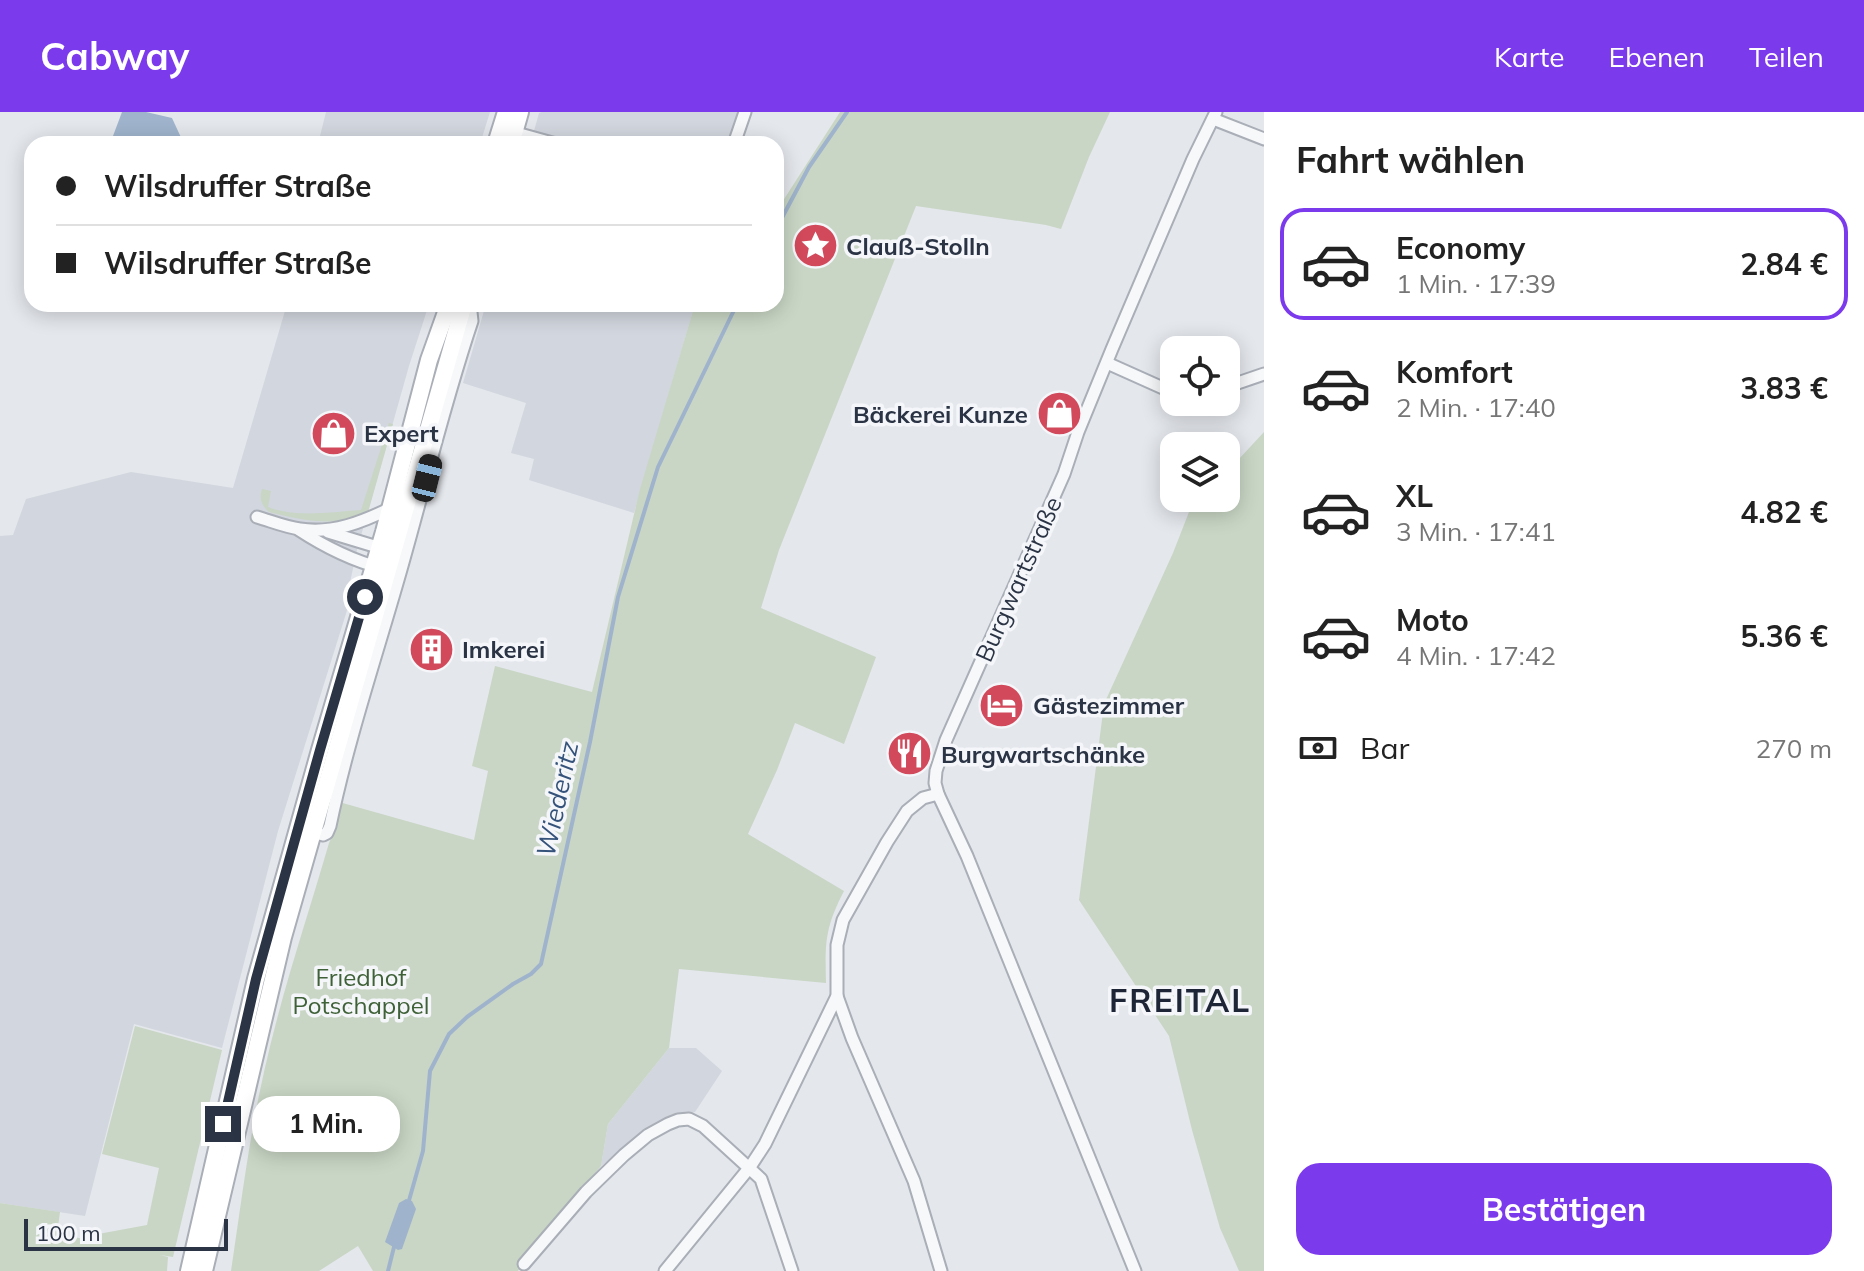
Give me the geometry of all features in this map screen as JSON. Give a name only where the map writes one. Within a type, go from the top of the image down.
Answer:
[{"type":"main road","points":[[506,132],[520,112]]},
{"type":"main road","points":[[386,549],[391,508],[429,360],[446,312]]},
{"type":"main road","points":[[204,1271],[306,830],[320,750],[381,568],[460,312]]},
{"type":"main road","points":[[189,1271],[256,979],[292,846],[306,830]]},
{"type":"street","points":[[737,136],[745,112]]},
{"type":"street","points":[[1214,115],[1264,139]]},
{"type":"street","name":"Burgwartstraße","points":[[1135,1271],[935,783],[941,754],[1047,515],[1078,432],[1214,115]]},
{"type":"street","points":[[306,830],[323,835],[330,826],[472,321],[471,312]]},
{"type":"street","points":[[1107,363],[1160,387]]},
{"type":"street","points":[[1240,382],[1264,374]]},
{"type":"street","points":[[325,531],[349,526],[391,508]]},
{"type":"street","points":[[257,517],[298,529],[325,531],[386,549]]},
{"type":"street","points":[[298,529],[351,559],[381,568]]},
{"type":"street","points":[[938,794],[923,798],[907,811],[848,909],[837,945],[835,981],[852,1038],[914,1181],[941,1271]]},
{"type":"street","points":[[665,1271],[750,1167],[776,1122],[837,996]]},
{"type":"street","points":[[524,1264],[586,1192],[624,1155],[648,1135],[678,1120],[689,1119],[703,1126],[761,1179],[792,1271]]},
{"type":"shaded area","points":[[326,112],[490,112],[482,136],[320,136]]},
{"type":"shaded area","points":[[742,112],[735,136],[552,136],[534,131],[539,113]]},
{"type":"shaded area","points":[[285,312],[426,312],[357,550],[349,587],[349,604],[278,831],[222,1048],[134,1024],[85,1216],[0,1203],[0,536],[13,535],[26,499],[131,472],[233,488]]},
{"type":"shaded area","points":[[484,312],[693,312],[634,513],[529,480],[534,459],[511,453],[526,403],[463,383]]},
{"type":"shaded area","points":[[669,1048],[696,1048],[722,1071],[695,1112],[675,1117],[601,1166],[608,1124]]},
{"type":"green space","name":"Friedhof Potschappel","points":[[840,112],[1110,112],[1061,229],[916,206],[779,550],[761,608],[876,657],[844,744],[795,723],[748,834],[844,891],[828,936],[826,983],[679,969],[669,1048],[608,1124],[601,1166],[533,1248],[518,1271],[373,1271],[358,1246],[319,1271],[231,1271],[264,1072],[278,1014],[335,830],[339,802],[474,840],[488,771],[472,766],[495,666],[592,692],[640,489],[693,312],[784,312],[784,199]]},
{"type":"green space","points":[[389,423],[393,424],[367,516],[318,521],[269,512],[264,507],[262,489],[271,491],[268,507],[279,510],[313,513],[361,510]]},
{"type":"green space","points":[[1264,432],[1264,1271],[1239,1271],[1220,1228],[1169,1036],[1079,900],[1104,704],[1189,512],[1240,512],[1240,458]]},
{"type":"green space","points":[[135,1026],[222,1050],[173,1257],[160,1255],[168,1257],[167,1271],[0,1271],[0,1203],[60,1212],[59,1235],[86,1239],[82,1237],[147,1225],[159,1168],[102,1154]]},
{"type":"water","points":[[122,112],[146,112],[172,118],[180,136],[113,136]]},
{"type":"water","points":[[406,1199],[412,1201],[416,1209],[402,1249],[398,1250],[385,1242],[399,1203]]},
{"type":"waterway","name":"Wiederitz","points":[[784,214],[809,167],[847,112]]},
{"type":"waterway","points":[[798,257],[803,250],[815,246]]},
{"type":"waterway","name":"Wiederitz","points":[[408,1204],[423,1151],[430,1071],[449,1034],[467,1017],[541,964],[618,597],[658,467],[733,312]]},
{"type":"waterway","name":"Wiederitz","points":[[388,1271],[394,1247]]},
{"type":"place","name":"Clauß-Stolln","points":[[815,246]]},
{"type":"place","name":"Bäckerei Kunze","points":[[1059,414]]},
{"type":"place","name":"Expert","points":[[333,433]]},
{"type":"place","name":"Imkerei","points":[[431,649]]},
{"type":"place","name":"Gästezimmer","points":[[1002,705]]},
{"type":"place","name":"Burgwartschänke","points":[[910,754]]},
{"type":"district","name":"FREITAL","points":[[1180,1000]]},
{"type":"route","points":[[223,1124],[256,979],[365,597]]}]
